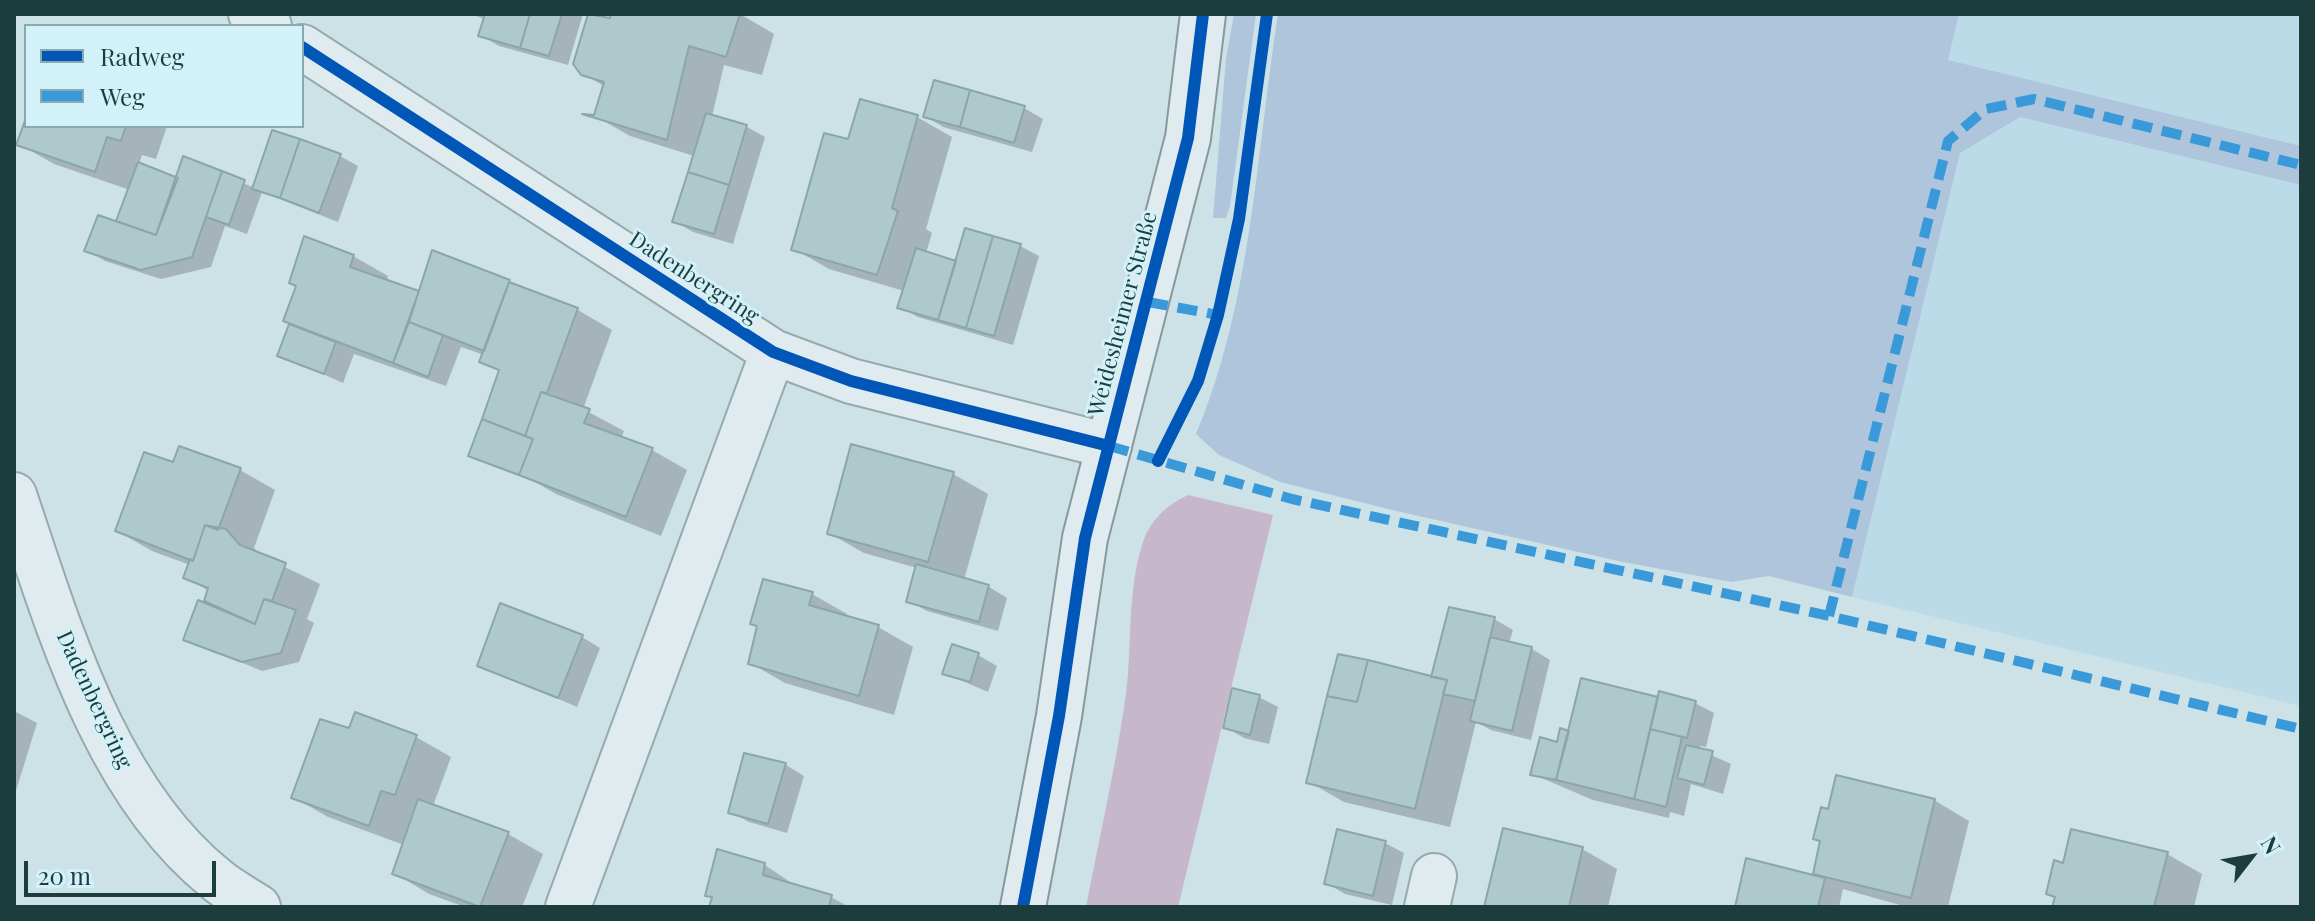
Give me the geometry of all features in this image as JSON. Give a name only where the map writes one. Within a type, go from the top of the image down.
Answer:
[{"type":"street","name":"Weidesheimer Straße","points":[[1023,907],[1059,716],[1085,538],[1188,138],[1203,14]]},
{"type":"street","name":"Dadenbergring","points":[[304,48],[773,352],[851,381],[1109,446]]},
{"type":"street","name":"Dadenbergring","points":[[568,907],[773,352]]},
{"type":"street","name":"Dadenbergring","points":[[14,495],[60,629],[99,722],[139,792],[177,840],[216,880],[258,907]]},
{"type":"shaded area","points":[[1234,14],[1256,14],[1230,206],[1226,218],[1213,218],[1226,59]]},
{"type":"shaded area","points":[[1278,14],[1959,14],[1948,60],[2301,146],[2301,185],[2020,117],[1960,153],[1852,597],[1769,576],[1731,582],[1623,562],[1280,482],[1219,455],[1196,434],[1215,384],[1241,280]]},
{"type":"shaded area","points":[[1959,14],[2301,14],[2301,146],[1947,60]]},
{"type":"shaded area","points":[[2020,117],[2301,185],[2301,706],[1852,597],[1960,153]]},
{"type":"shaded area","points":[[1188,495],[1273,515],[1178,907],[1086,907],[1125,701],[1138,561],[1146,534],[1155,520],[1173,503]]},
{"type":"building","points":[[485,14],[530,14],[520,48],[478,36]]},
{"type":"building","points":[[530,14],[562,14],[549,56],[520,48]]},
{"type":"building","points":[[588,14],[610,18],[611,14],[740,14],[726,57],[689,46],[667,140],[582,114],[594,115],[604,82],[581,75],[573,64]]},
{"type":"building","points":[[934,80],[970,90],[960,127],[923,117]]},
{"type":"building","points":[[970,90],[1025,106],[1014,143],[960,127]]},
{"type":"building","points":[[860,99],[918,115],[892,208],[898,211],[877,275],[791,250],[824,133],[848,139]]},
{"type":"building","points":[[706,113],[747,125],[729,185],[688,172]]},
{"type":"building","points":[[24,123],[24,128],[125,128],[121,141],[107,137],[95,172],[16,145]]},
{"type":"building","points":[[272,130],[300,139],[280,198],[252,189]]},
{"type":"building","points":[[300,139],[341,154],[319,213],[280,198]]},
{"type":"building","points":[[183,156],[222,171],[192,257],[141,270],[84,251],[98,215],[156,235]]},
{"type":"building","points":[[138,162],[178,178],[156,235],[116,221]]},
{"type":"building","points":[[222,171],[245,180],[229,225],[206,217]]},
{"type":"building","points":[[688,172],[729,185],[714,234],[672,222]]},
{"type":"building","points":[[965,228],[993,236],[966,328],[938,320]]},
{"type":"building","points":[[304,236],[354,255],[350,267],[419,291],[393,363],[283,321],[296,286],[289,283]]},
{"type":"building","points":[[993,236],[1021,244],[994,336],[966,328]]},
{"type":"building","points":[[916,248],[956,261],[938,320],[897,308]]},
{"type":"building","points":[[432,250],[510,280],[484,351],[409,322]]},
{"type":"building","points":[[509,282],[578,308],[547,393],[541,392],[525,436],[482,419],[499,370],[479,362]]},
{"type":"building","points":[[409,322],[443,335],[428,377],[393,363]]},
{"type":"building","points":[[289,324],[336,342],[324,374],[277,356]]},
{"type":"building","points":[[541,392],[590,409],[584,423],[653,448],[626,517],[519,475],[533,439],[525,436]]},
{"type":"building","points":[[482,419],[533,439],[519,475],[468,456]]},
{"type":"building","points":[[851,444],[954,472],[928,562],[827,534]]},
{"type":"building","points":[[179,446],[241,468],[218,530],[205,525],[193,561],[115,531],[144,452],[173,462]]},
{"type":"building","points":[[205,525],[226,529],[240,545],[286,563],[272,601],[264,599],[255,624],[204,601],[208,588],[183,578],[190,559],[193,561]]},
{"type":"building","points":[[916,564],[989,585],[979,622],[906,602]]},
{"type":"building","points":[[763,579],[813,592],[809,605],[879,625],[859,696],[748,664],[757,626],[750,624]]},
{"type":"building","points":[[264,599],[296,610],[281,653],[242,662],[183,640],[198,600],[255,624]]},
{"type":"building","points":[[500,603],[583,635],[558,698],[477,666]]},
{"type":"building","points":[[1449,607],[1495,617],[1475,701],[1443,694],[1447,680],[1431,677]]},
{"type":"building","points":[[1490,637],[1532,647],[1512,731],[1470,721]]},
{"type":"building","points":[[952,644],[979,653],[970,682],[942,674]]},
{"type":"building","points":[[1338,654],[1368,660],[1357,702],[1327,696]]},
{"type":"building","points":[[1368,660],[1447,680],[1415,809],[1306,783],[1327,696],[1357,702]]},
{"type":"building","points":[[1581,678],[1658,697],[1634,799],[1556,780]]},
{"type":"building","points":[[1232,688],[1260,695],[1250,735],[1223,728]]},
{"type":"building","points":[[1659,691],[1696,701],[1687,738],[1650,729]]},
{"type":"building","points":[[355,712],[417,735],[395,795],[381,791],[369,826],[291,798],[320,719],[349,728]]},
{"type":"building","points":[[1560,728],[1569,731],[1556,780],[1530,775],[1540,737],[1557,742]]},
{"type":"building","points":[[1650,729],[1682,737],[1666,807],[1634,799]]},
{"type":"building","points":[[1686,745],[1713,751],[1704,785],[1677,778]]},
{"type":"building","points":[[744,753],[786,763],[768,824],[728,813]]},
{"type":"building","points":[[1836,775],[1935,799],[1911,898],[1813,874],[1820,841],[1813,839],[1821,807],[1828,809]]},
{"type":"building","points":[[418,799],[509,832],[480,907],[392,874]]},
{"type":"building","points":[[1503,828],[1583,847],[1569,907],[1484,907]]},
{"type":"building","points":[[1337,829],[1386,841],[1373,896],[1324,884]]},
{"type":"building","points":[[2071,829],[2168,852],[2154,907],[2052,907],[2055,897],[2046,894],[2054,860],[2063,863]]},
{"type":"building","points":[[717,849],[765,863],[763,875],[832,895],[829,907],[709,907],[712,897],[705,896]]},
{"type":"building","points":[[1746,858],[1825,878],[1818,907],[1735,907]]},
{"type":"marked path","points":[[1829,616],[1948,141],[1986,109],[2034,99],[2301,165]]},
{"type":"marked path","points":[[1148,302],[1218,315]]},
{"type":"marked path","points":[[1109,446],[1292,499],[1829,616],[2301,729]]},
{"type":"cycle path","points":[[1023,907],[1059,716],[1085,538],[1188,138],[1203,14]]},
{"type":"cycle path","points":[[1158,461],[1198,381],[1218,315],[1239,219],[1267,14]]},
{"type":"cycle path","points":[[304,48],[773,352],[851,381],[1109,446]]}]
